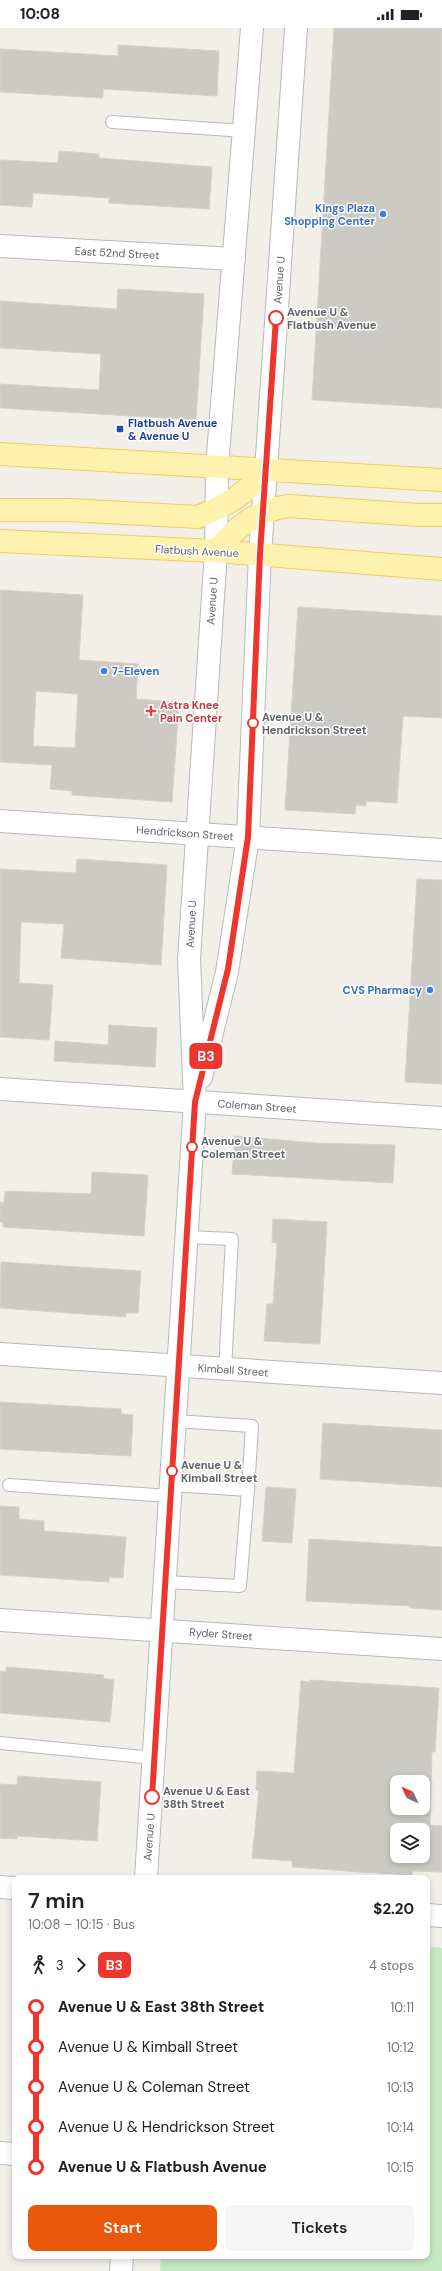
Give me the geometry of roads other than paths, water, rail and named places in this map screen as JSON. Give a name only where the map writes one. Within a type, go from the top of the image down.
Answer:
[{"type":"main road","points":[[0,454],[442,480]]},
{"type":"main road","points":[[0,510],[69,510],[198,517],[216,509],[251,488],[266,470]]},
{"type":"main road","points":[[216,551],[237,528],[263,512],[289,506],[419,516],[442,515]]},
{"type":"main road","name":"Flatbush Avenue","points":[[0,541],[216,551],[442,569]]},
{"type":"street","name":"Avenue U","points":[[146,1875],[195,1102],[189,959],[196,833],[216,551],[217,467],[252,28]]},
{"type":"street","name":"Avenue U","points":[[195,1102],[228,969],[248,837],[260,554],[296,28]]},
{"type":"street","name":"East 52nd Street","points":[[0,246],[234,259]]},
{"type":"street","name":"Hendrickson Street","points":[[0,821],[442,850]]},
{"type":"street","name":"Coleman Street","points":[[0,1089],[442,1118]]},
{"type":"street","name":"Kimball Street","points":[[0,1354],[442,1383]]},
{"type":"street","name":"Ryder Street","points":[[0,1620],[442,1649]]},
{"type":"street","points":[[0,1887],[12,1888]]},
{"type":"street","points":[[430,1915],[442,1916]]},
{"type":"street","points":[[0,2152],[12,2154]]},
{"type":"street","points":[[121,2271],[122,2259]]},
{"type":"lane","points":[[112,122],[244,131]]},
{"type":"lane","points":[[187,1237],[232,1239],[225,1369]]},
{"type":"lane","points":[[165,1582],[240,1586],[252,1426],[175,1421]]},
{"type":"lane","points":[[9,1485],[171,1491],[248,1490]]},
{"type":"lane","points":[[0,1743],[154,1758]]},
{"type":"place","name":"Kings Plaza Shopping Center","points":[[383,214]]},
{"type":"place","name":"Avenue U & Flatbush Avenue","points":[[276,318]]},
{"type":"place","name":"Flatbush Avenue & Avenue U","points":[[120,429]]},
{"type":"place","name":"7-Eleven","points":[[104,671]]},
{"type":"place","name":"Astra Knee Pain Center","points":[[151,711]]},
{"type":"place","name":"Avenue U & Hendrickson Street","points":[[253,723]]},
{"type":"place","name":"CVS Pharmacy","points":[[430,990]]},
{"type":"place","name":"Avenue U & Coleman Street","points":[[192,1147]]},
{"type":"place","name":"Avenue U & Kimball Street","points":[[172,1471]]},
{"type":"place","name":"Avenue U & East 38th Street","points":[[152,1797]]}]
